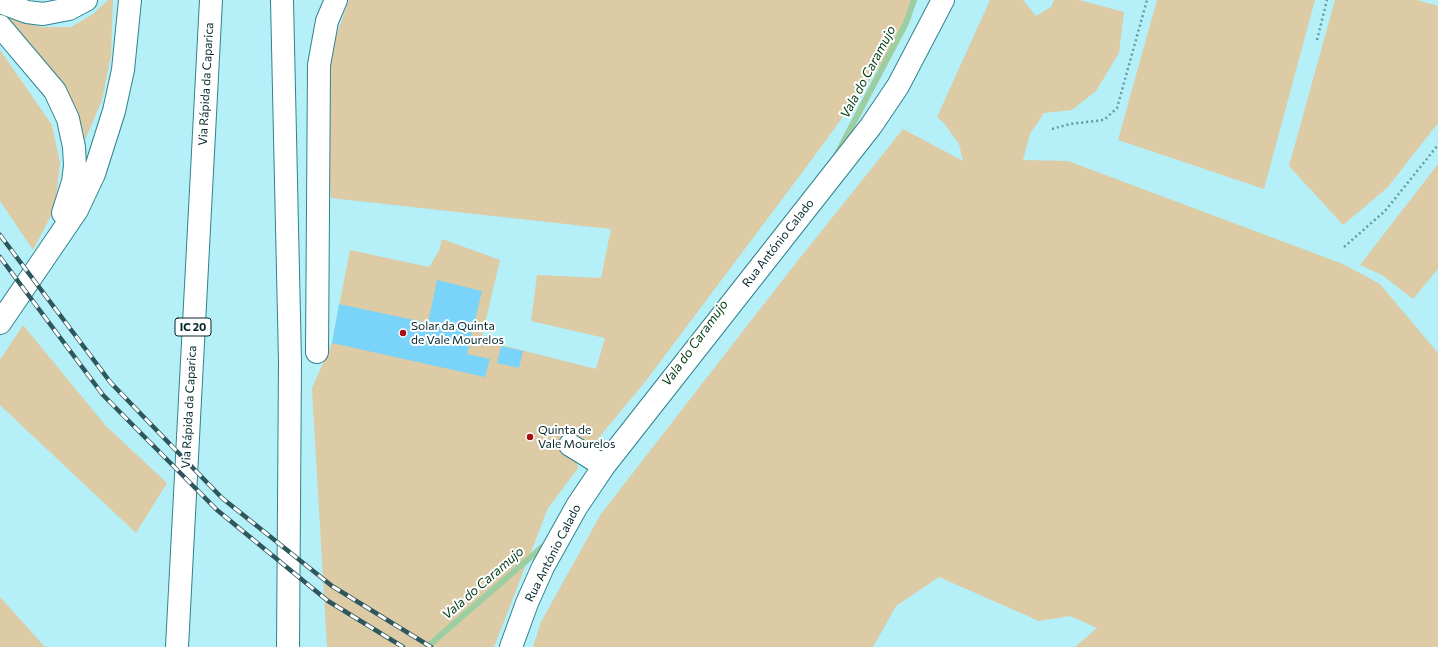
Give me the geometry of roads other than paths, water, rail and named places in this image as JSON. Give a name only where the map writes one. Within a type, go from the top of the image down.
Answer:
[{"type":"main road","points":[[0,2],[26,12],[43,14],[69,9],[86,0]]},
{"type":"main road","points":[[0,323],[77,210],[94,174],[114,111],[123,70],[130,0]]},
{"type":"main road","name":"Via Rápida da Caparica","points":[[177,645],[210,0]]},
{"type":"main road","points":[[282,0],[290,362],[288,647]]},
{"type":"main road","points":[[317,352],[319,65],[327,21],[336,0]]},
{"type":"main road","name":"Rua António Calado","points":[[511,647],[527,603],[543,567],[577,506],[604,466],[871,126],[898,86],[943,0]]},
{"type":"main road","points":[[0,26],[55,91],[68,118],[72,135],[75,166],[73,182],[67,203],[43,258]]},
{"type":"main road","points":[[570,445],[604,466]]},
{"type":"waterway","name":"Vala do Caramujo","points":[[837,154],[906,23],[914,0]]},
{"type":"waterway","name":"Vala do Caramujo","points":[[427,647],[548,542]]},
{"type":"railway","points":[[0,235],[111,383],[222,498],[332,586],[431,647]]},
{"type":"railway","points":[[0,257],[103,395],[217,510],[328,601],[403,647]]},
{"type":"place","name":"Solar da Quinta de Vale Mourelos","points":[[403,333]]},
{"type":"place","name":"Quinta de Vale Mourelos","points":[[530,437]]}]
